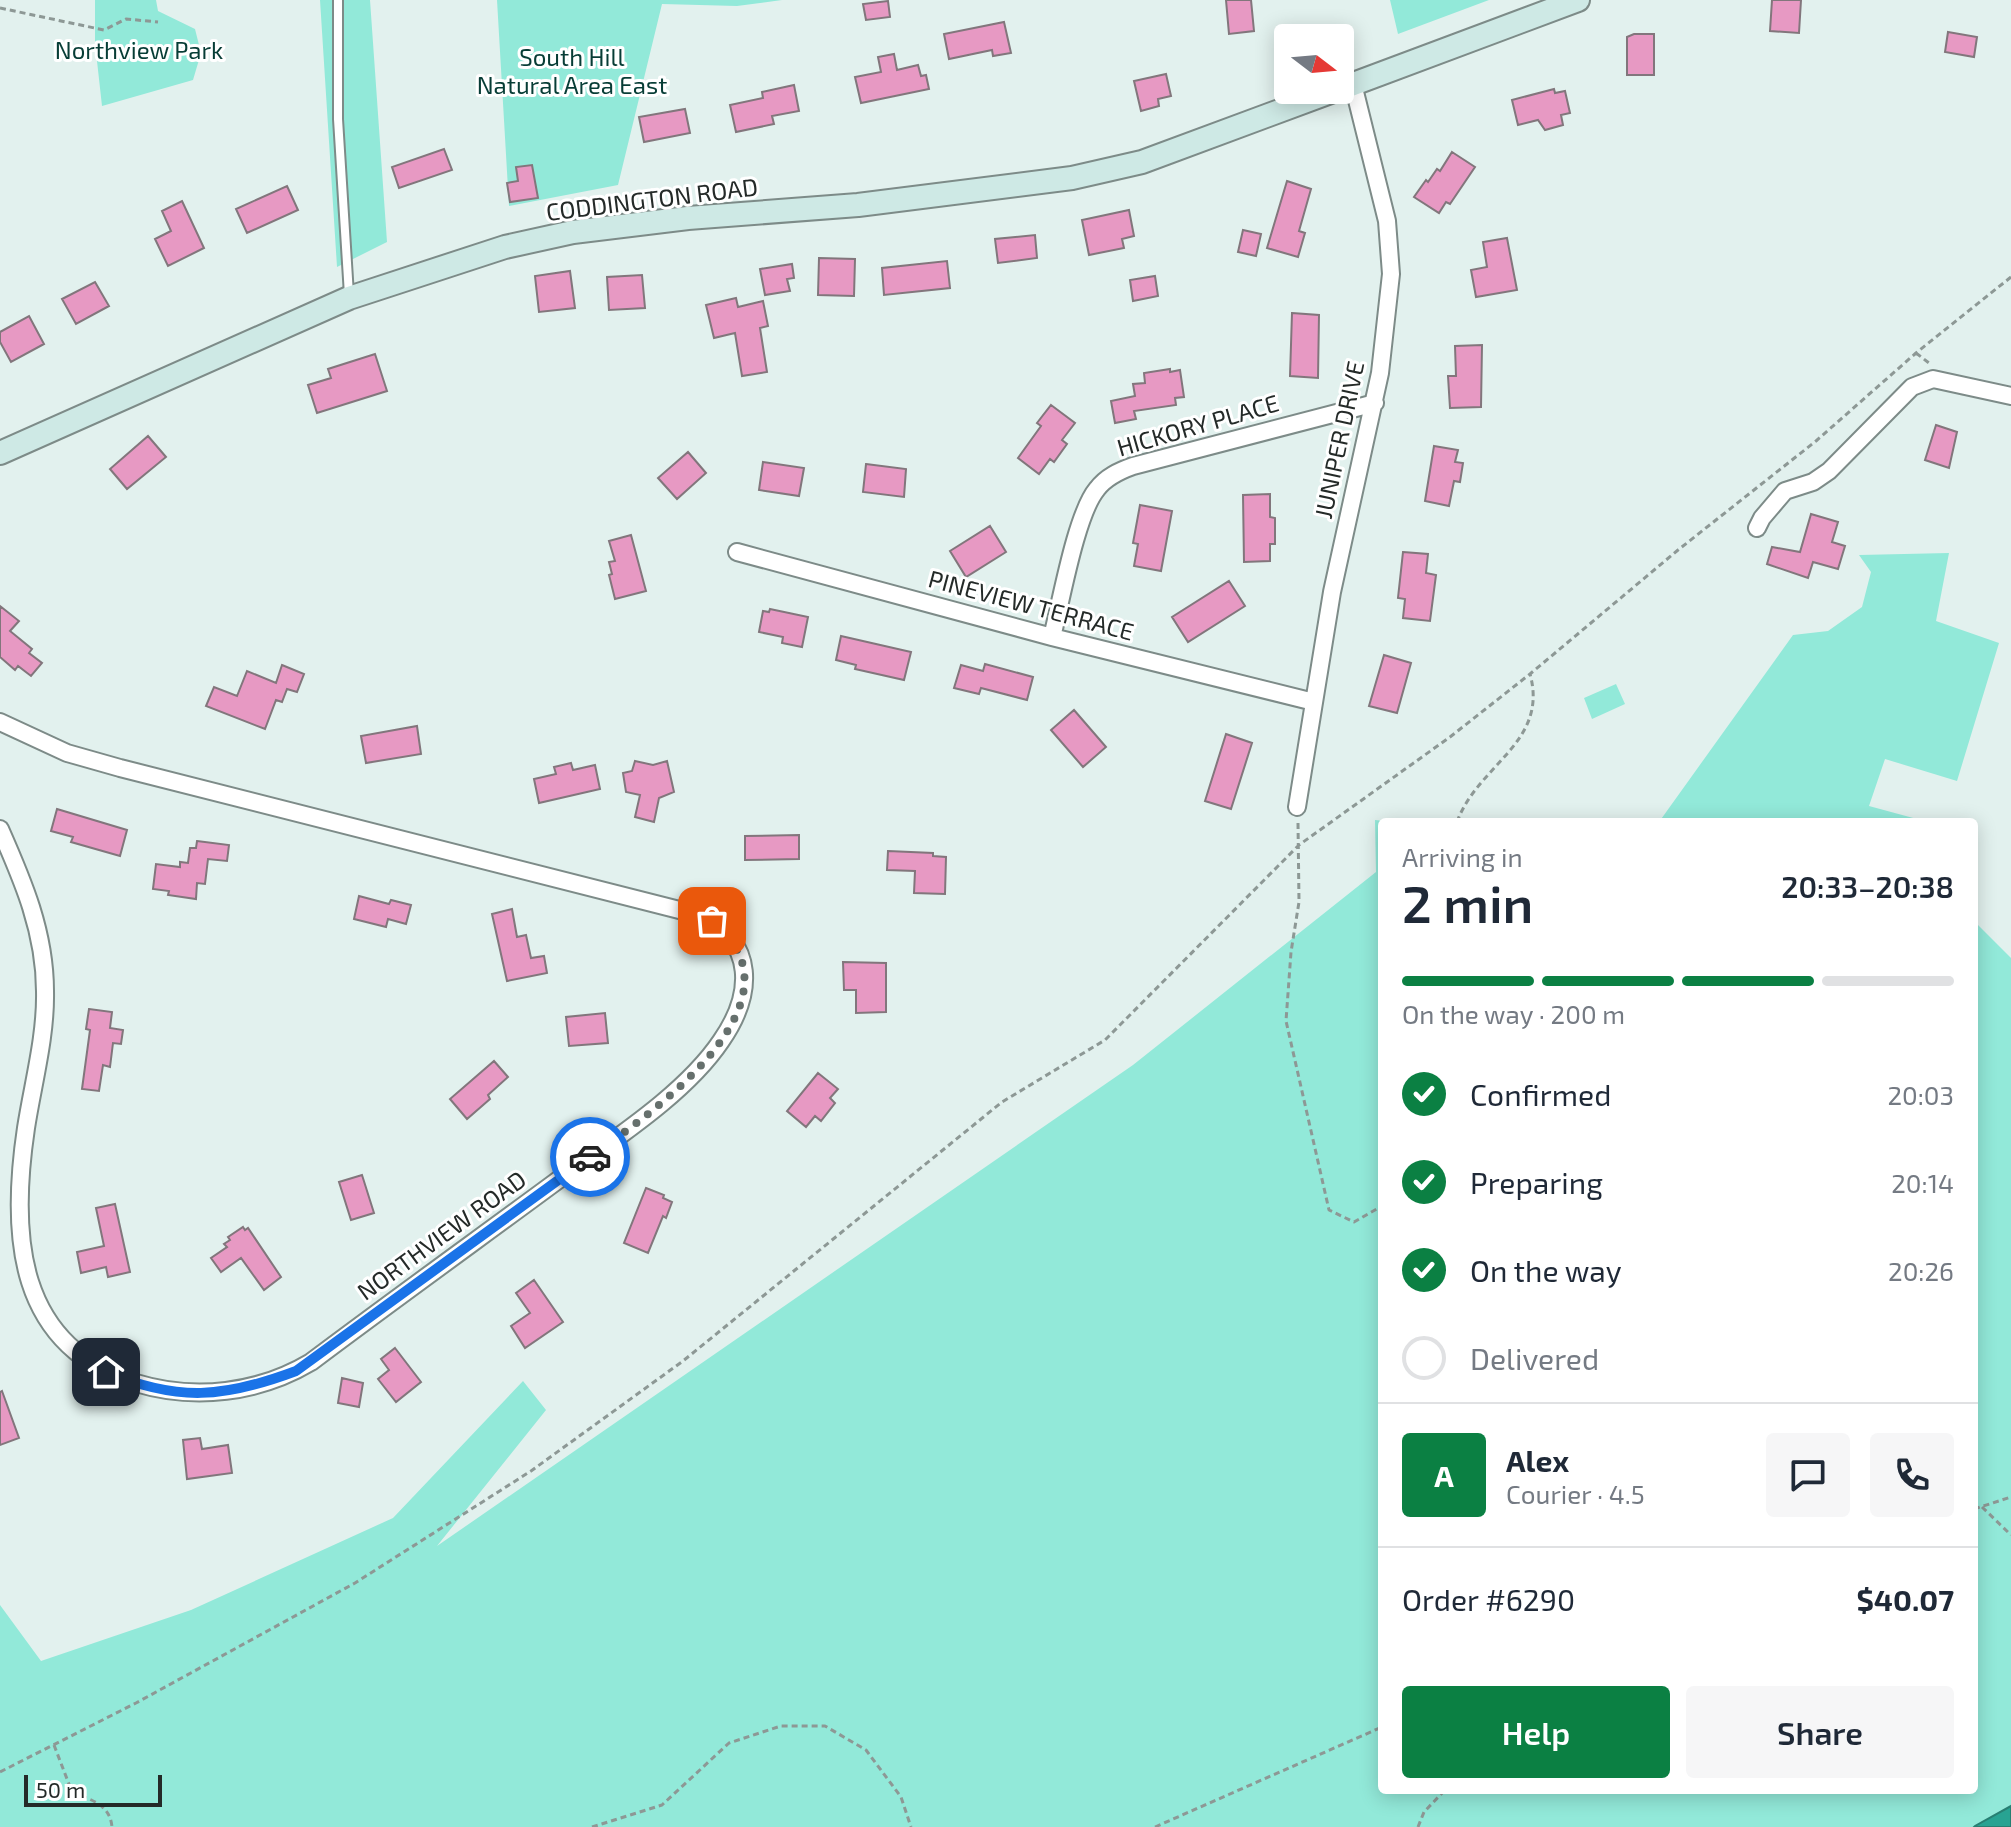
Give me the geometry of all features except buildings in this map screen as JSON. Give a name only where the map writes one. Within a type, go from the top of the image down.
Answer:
[{"type":"street","name":"CODDINGTON ROAD","points":[[1354,83],[1578,0]]},
{"type":"street","name":"CODDINGTON ROAD","points":[[0,453],[349,298],[505,247],[573,232],[688,218],[858,205],[1072,178],[1142,162],[1297,104]]},
{"type":"street","name":"JUNIPER DRIVE","points":[[1297,807],[1332,592],[1375,403],[1388,316],[1390,250],[1381,193],[1349,104]]},
{"type":"street","points":[[1757,528],[1785,491],[1813,482],[1829,471],[1912,387],[1933,379],[2011,396]]},
{"type":"street","name":"HICKORY PLACE","points":[[1052,637],[1083,516],[1096,490],[1106,480],[1133,466],[1375,403]]},
{"type":"street","name":"PINEVIEW TERRACE","points":[[737,552],[1052,637],[1314,702]]},
{"type":"street","name":"NORTHVIEW ROAD","points":[[0,722],[67,753],[120,768],[699,915],[712,921],[734,941],[744,968],[743,998],[732,1024],[707,1060],[640,1119],[311,1362],[254,1387],[192,1393],[148,1387],[106,1372],[72,1349],[41,1311],[28,1281],[19,1229],[20,1184],[45,992],[40,934],[32,905],[0,829]]},
{"type":"lane","points":[[338,0],[338,119],[349,298]]},
{"type":"path","points":[[0,8],[104,30],[126,19],[158,22]]},
{"type":"path","points":[[0,1772],[136,1703],[355,1583],[531,1471],[683,1361],[1002,1102],[1105,1040],[1299,845],[1450,737],[1530,674],[2011,277]]},
{"type":"path","points":[[1458,818],[1476,787],[1525,733],[1536,694],[1530,674]]},
{"type":"path","points":[[1297,807],[1299,902],[1291,952],[1286,1021],[1329,1210],[1354,1222],[1378,1208]]},
{"type":"path","points":[[1978,1508],[2011,1497]]},
{"type":"path","points":[[1982,1507],[2011,1535]]},
{"type":"path","points":[[592,1827],[662,1805],[729,1743],[781,1726],[825,1726],[866,1750],[901,1797],[911,1827]]},
{"type":"path","points":[[1155,1827],[1378,1729]]},
{"type":"path","points":[[54,1745],[72,1792],[104,1806],[112,1827]]},
{"type":"path","points":[[1418,1827],[1424,1812],[1441,1794]]},
{"type":"green space","name":"Northview Park","points":[[95,0],[156,0],[158,11],[195,29],[201,53],[193,80],[102,106],[95,43]]},
{"type":"green space","points":[[320,0],[370,0],[387,242],[337,267]]},
{"type":"green space","name":"South Hill Natural Area East","points":[[497,0],[782,0],[737,6],[662,4],[618,185],[509,206]]},
{"type":"green space","points":[[1390,0],[1489,0],[1398,34]]},
{"type":"green space","points":[[1949,553],[1936,621],[1999,643],[1957,781],[1885,759],[1869,806],[1913,818],[1662,818],[1793,635],[1828,631],[1862,607],[1871,572],[1859,555]]},
{"type":"green space","points":[[1616,684],[1625,704],[1592,719],[1584,698]]},
{"type":"green space","points":[[1375,820],[1378,820],[1378,1794],[1978,1794],[1978,925],[2011,958],[2011,1806],[1974,1827],[0,1827],[0,1605],[41,1661],[191,1610],[393,1518],[523,1381],[546,1410],[437,1546],[1133,1065],[1376,872]]},
{"type":"shaded area","points":[[2011,1806],[2011,1827],[1974,1827],[1975,1826]]},
{"type":"way so far","points":[[590,1157],[698,1070],[732,1024],[743,998],[744,968],[734,941],[712,921]]},
{"type":"route","points":[[106,1372],[148,1387],[214,1393],[254,1387],[296,1371],[590,1157]]}]
